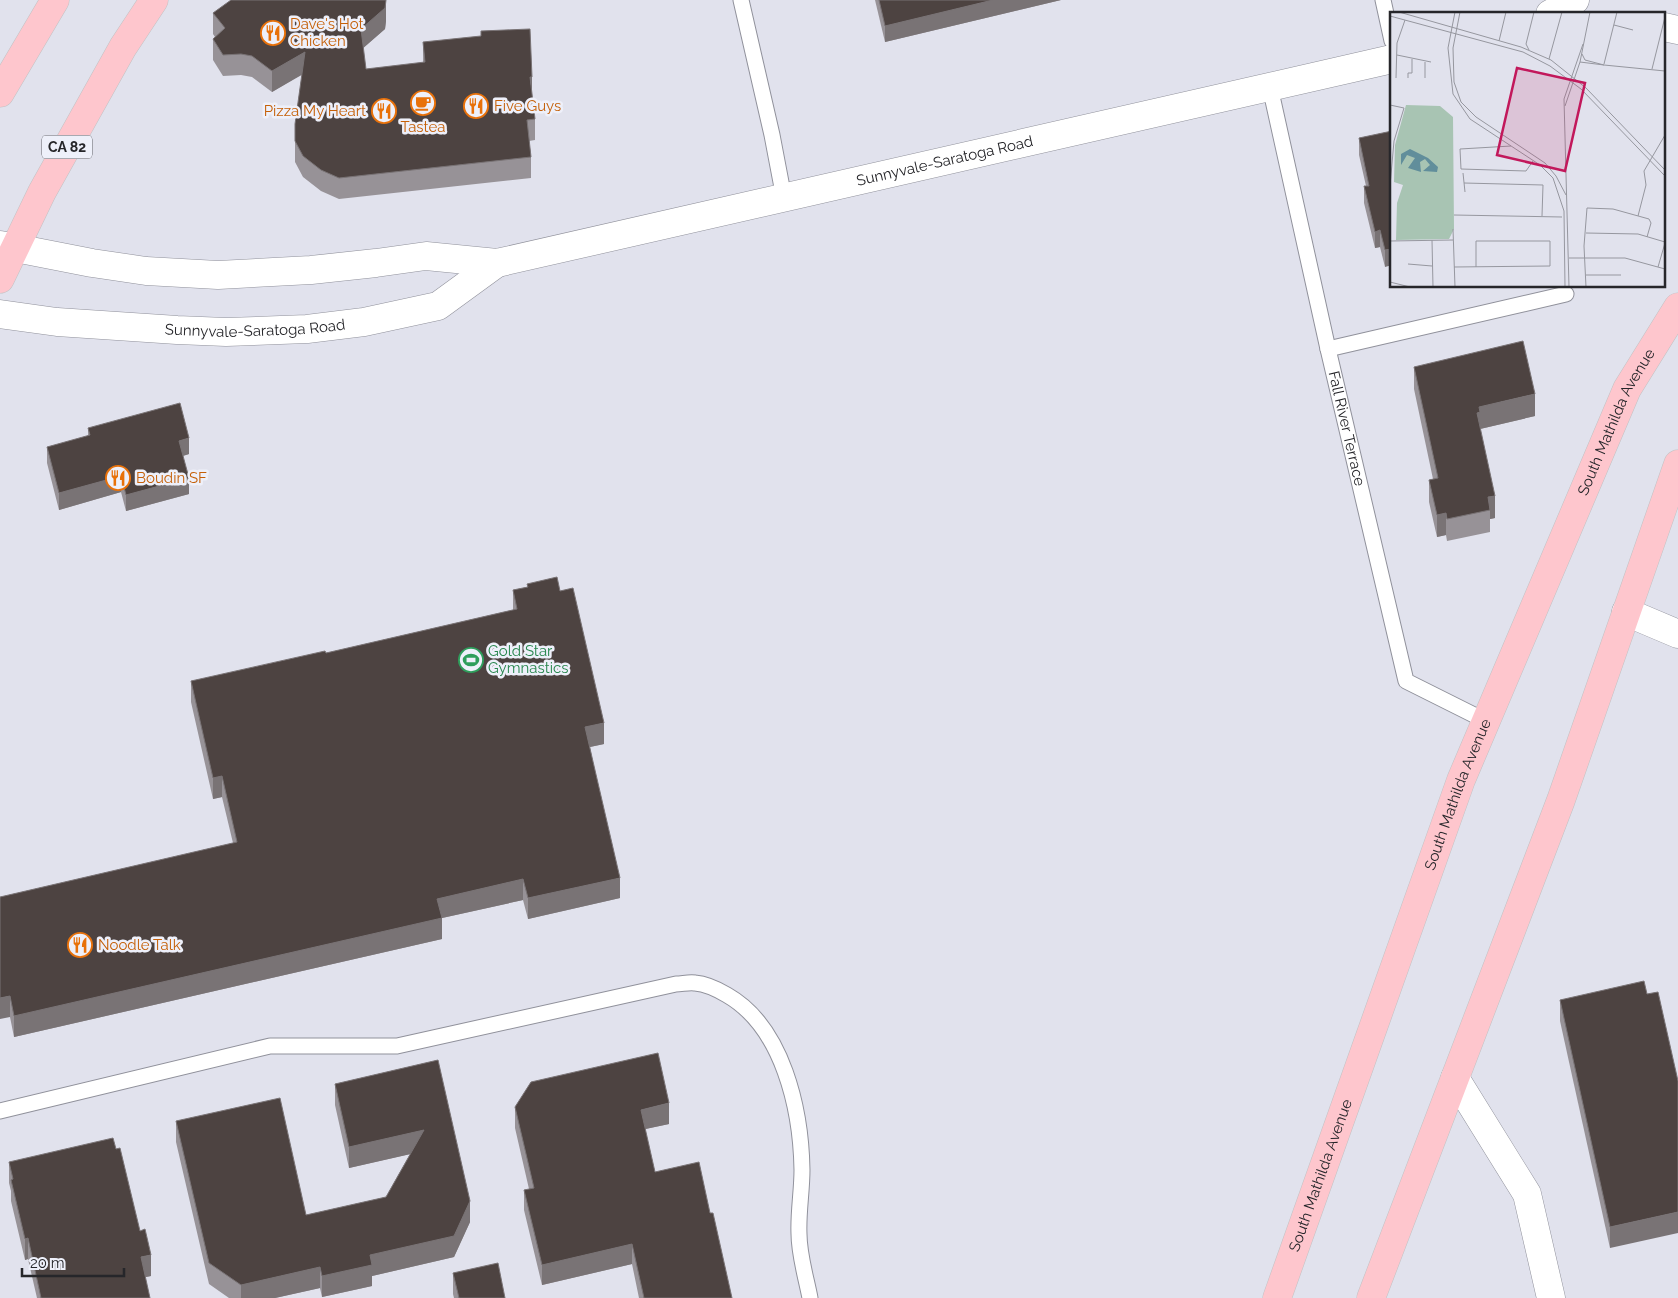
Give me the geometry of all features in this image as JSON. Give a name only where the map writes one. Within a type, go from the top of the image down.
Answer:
[{"type":"main road","points":[[0,93],[55,0]]},
{"type":"main road","name":"CA 82","points":[[0,279],[7,247],[42,192],[124,47],[154,0]]},
{"type":"main road","points":[[1554,12],[1575,0]]},
{"type":"main road","name":"Sunnyvale-Saratoga Road","points":[[7,247],[92,263],[146,270],[218,275],[311,270],[426,256],[497,264],[1390,59]]},
{"type":"main road","name":"Sunnyvale-Saratoga Road","points":[[0,314],[57,322],[177,330],[226,332],[308,329],[364,322],[438,306],[497,264]]},
{"type":"main road","name":"South Mathilda Avenue","points":[[1278,1298],[1461,780],[1627,389],[1678,307]]},
{"type":"main road","points":[[1371,1298],[1561,800],[1678,464]]},
{"type":"main road","points":[[1626,612],[1678,634]]},
{"type":"main road","points":[[1455,1078],[1528,1194],[1551,1298]]},
{"type":"lane","points":[[741,0],[772,135],[784,198]]},
{"type":"lane","points":[[1383,0],[1390,32]]},
{"type":"lane","name":"Fall River Terrace","points":[[1270,87],[1328,350],[1406,681],[1486,721]]},
{"type":"lane","points":[[1328,350],[1566,294]]},
{"type":"lane","points":[[0,1111],[270,1046],[397,1046],[676,984],[694,983],[713,987],[737,1000],[759,1021],[775,1047],[786,1075],[799,1136],[802,1170],[799,1235],[810,1298]]},
{"type":"building","points":[[231,0],[386,0],[385,8],[361,29],[366,69],[425,62],[423,42],[481,36],[481,31],[530,29],[532,77],[530,77],[535,119],[527,120],[531,157],[339,178],[321,170],[303,156],[295,141],[295,124],[305,52],[272,71],[252,56],[241,54],[223,55],[213,39],[225,28],[213,13]]},
{"type":"building","points":[[879,0],[993,0],[885,26]]},
{"type":"building","points":[[1390,131],[1390,249],[1385,250],[1380,230],[1375,232],[1364,186],[1369,186],[1359,138]]},
{"type":"building","points":[[1523,341],[1535,394],[1479,407],[1480,412],[1477,413],[1495,496],[1488,497],[1490,510],[1447,519],[1446,513],[1437,515],[1429,480],[1438,478],[1414,367]]},
{"type":"building","name":"Boudin SF","points":[[180,403],[189,438],[179,441],[189,478],[126,495],[121,476],[59,493],[47,447],[90,435],[88,428]]},
{"type":"building","points":[[557,577],[560,591],[573,588],[604,723],[585,727],[620,878],[528,898],[523,879],[437,899],[442,918],[14,1016],[10,996],[0,998],[0,897],[237,842],[222,776],[213,778],[191,681],[325,651],[326,653],[517,609],[513,590],[528,587],[527,584]]},
{"type":"building","points":[[1644,981],[1647,994],[1658,992],[1678,1081],[1678,1212],[1610,1227],[1560,1000]]},
{"type":"building","points":[[658,1053],[669,1103],[641,1110],[655,1172],[699,1162],[710,1213],[713,1213],[732,1298],[644,1298],[632,1244],[542,1265],[524,1190],[534,1188],[515,1107],[531,1082]]},
{"type":"building","points":[[438,1060],[470,1201],[454,1236],[370,1255],[372,1265],[322,1276],[320,1267],[241,1285],[209,1263],[176,1121],[280,1098],[306,1215],[386,1197],[424,1130],[349,1147],[335,1084]]},
{"type":"building","points":[[113,1138],[116,1149],[120,1148],[140,1231],[145,1229],[151,1255],[141,1257],[150,1298],[41,1298],[28,1238],[25,1239],[11,1180],[13,1179],[9,1162]]},
{"type":"building","points":[[498,1263],[505,1298],[459,1298],[453,1273]]},
{"type":"place","name":"Dave's Hot Chicken","points":[[273,33]]},
{"type":"place","name":"Tastea","points":[[423,103]]},
{"type":"place","name":"Five Guys","points":[[476,106]]},
{"type":"place","name":"Pizza My Heart","points":[[384,111]]},
{"type":"place","name":"Boudin SF","points":[[118,478]]},
{"type":"place","name":"Gold Star Gymnastics","points":[[471,660]]},
{"type":"place","name":"Noodle Talk","points":[[80,945]]}]
